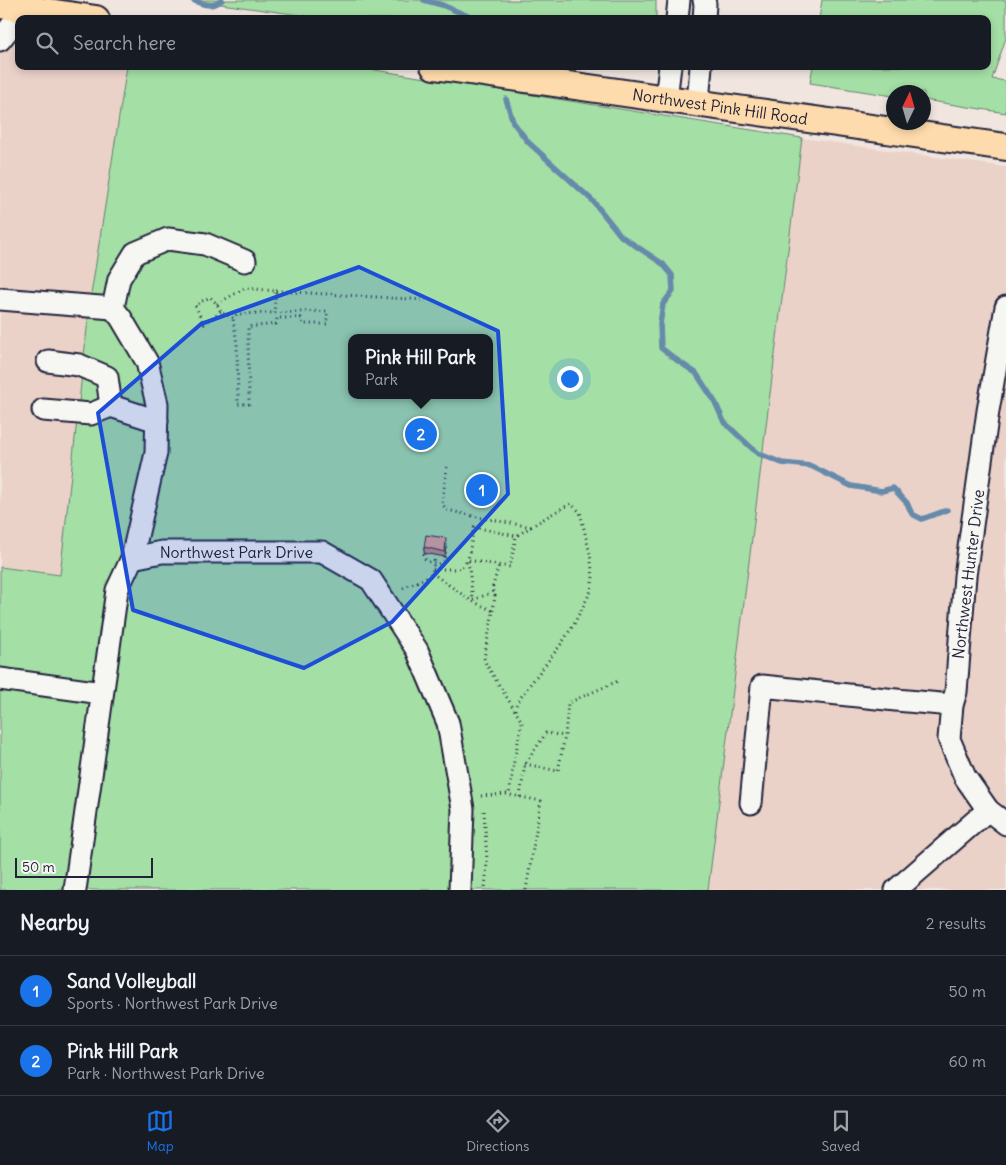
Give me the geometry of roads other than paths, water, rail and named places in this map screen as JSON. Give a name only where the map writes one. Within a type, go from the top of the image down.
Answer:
[{"type":"main road","points":[[12,7],[68,15]]},
{"type":"main road","name":"Northwest Pink Hill Road","points":[[462,70],[1006,147]]},
{"type":"street","points":[[677,15],[679,0]]},
{"type":"street","points":[[704,0],[704,15]]},
{"type":"street","points":[[0,40],[12,7]]},
{"type":"street","points":[[666,99],[670,70]]},
{"type":"street","points":[[698,103],[701,70]]},
{"type":"street","points":[[112,308],[119,279],[135,253],[168,238],[205,244],[245,261]]},
{"type":"street","points":[[0,299],[112,308],[121,318],[147,362],[157,404],[156,453],[132,558],[117,590],[75,890]]},
{"type":"street","name":"Northwest Hunter Drive","points":[[1006,307],[988,411],[966,576],[956,692],[952,705],[949,739],[965,777],[988,810],[1006,824]]},
{"type":"street","points":[[48,361],[79,365],[107,376],[111,406]]},
{"type":"street","points":[[43,410],[91,414],[111,406],[157,421]]},
{"type":"street","name":"Northwest Park Drive","points":[[132,558],[162,552],[322,552],[371,580],[417,650],[448,723],[463,809],[460,890]]},
{"type":"street","points":[[0,679],[102,693]]},
{"type":"street","points":[[751,804],[762,686],[952,705]]},
{"type":"street","points":[[896,890],[988,810]]},
{"type":"waterway","points":[[193,0],[208,5],[219,3],[222,0]]},
{"type":"waterway","points":[[424,0],[466,15]]},
{"type":"waterway","points":[[506,99],[513,122],[528,142],[593,201],[621,236],[663,264],[672,275],[673,291],[663,304],[660,324],[661,348],[696,373],[715,402],[724,422],[757,453],[782,463],[811,466],[851,486],[882,491],[893,488],[907,503],[912,514],[922,519],[947,510]]},
{"type":"place","name":"Pink Hill Park","points":[[421,434]]},
{"type":"place","name":"Sand Volleyball","points":[[482,490]]}]
